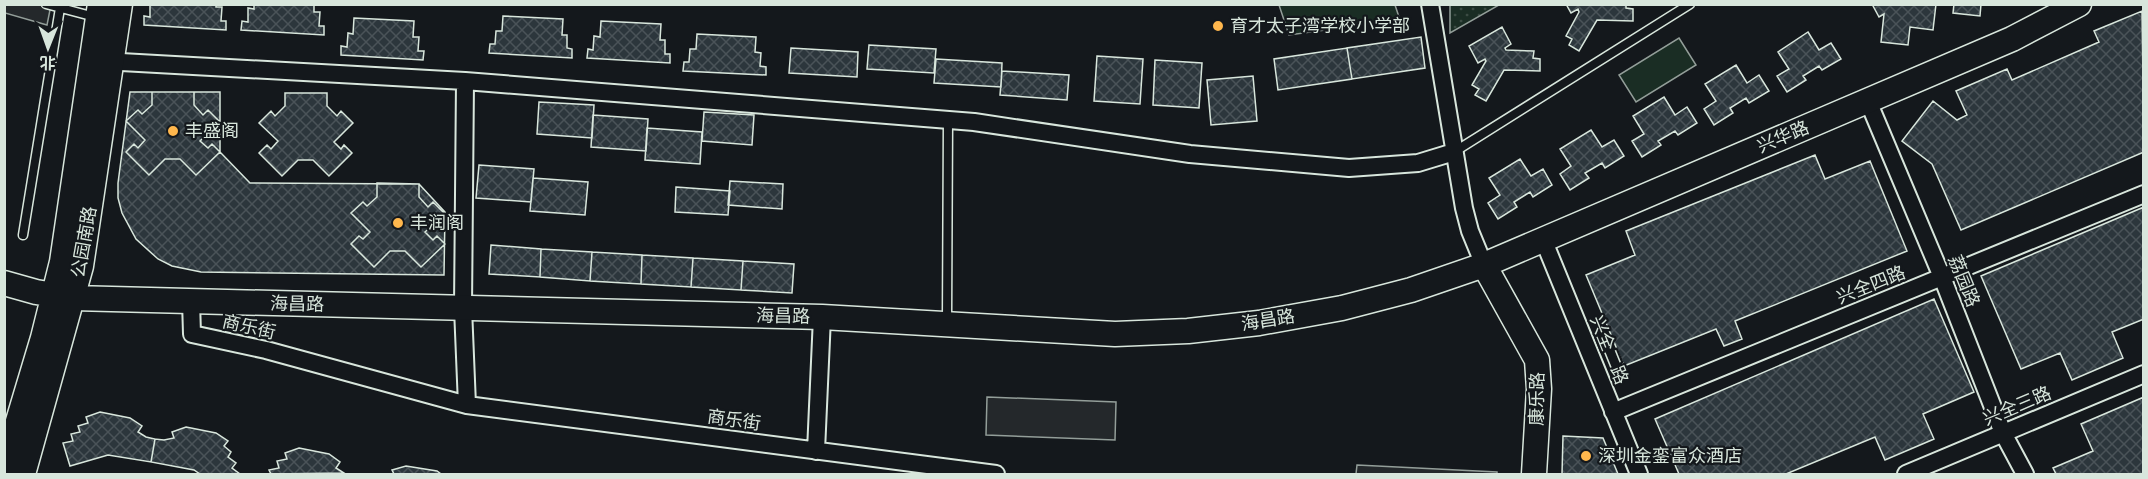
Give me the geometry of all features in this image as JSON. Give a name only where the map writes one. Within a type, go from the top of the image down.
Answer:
[{"type":"street","name":"公园南路","points":[[22,474],[64,297],[64,249],[102,61],[120,4]]},
{"type":"street","points":[[1430,4],[1454,152],[1470,231],[1484,265]]},
{"type":"street","name":"兴华路","points":[[1484,265],[2012,39],[2079,4]]},
{"type":"street","name":"公园南路","points":[[99,11],[102,61]]},
{"type":"street","points":[[102,61],[465,81],[974,122],[1190,154],[1349,168],[1418,163],[1454,152]]},
{"type":"street","points":[[465,81],[463,308],[467,405]]},
{"type":"street","name":"荔园路","points":[[1868,101],[1942,277],[2003,433],[2025,474]]},
{"type":"street","name":"兴全四路","points":[[1614,412],[2144,194]]},
{"type":"street","name":"兴全二路","points":[[1543,239],[1639,474]]},
{"type":"street","name":"海昌路","points":[[4,283],[64,297],[822,317],[1115,334],[1188,331],[1259,323],[1342,308],[1411,290],[1484,265]]},
{"type":"street","name":"康乐路","points":[[1484,265],[1537,360],[1539,389],[1534,474]]},
{"type":"street","name":"公园南路","points":[[4,470],[64,297]]},
{"type":"street","name":"商乐街","points":[[192,301],[192,334],[266,350],[467,405],[996,474]]},
{"type":"street","points":[[816,451],[822,317]]},
{"type":"street","name":"兴全三路","points":[[1906,474],[2144,374]]},
{"type":"lane","points":[[46,4],[60,8],[99,11]]},
{"type":"lane","points":[[1454,152],[1690,4]]},
{"type":"lane","points":[[23,235],[60,8]]},
{"type":"lane","points":[[946,324],[948,120]]},
{"type":"lane","points":[[4,470],[22,474]]},
{"type":"green space","points":[[1450,4],[1499,5],[1450,33]]},
{"type":"green space","points":[[1279,5],[1395,5],[1400,20],[1289,35]]},
{"type":"green space","points":[[1679,38],[1696,65],[1636,102],[1619,75]]},
{"type":"shaded area","points":[[4,5],[51,5],[47,25],[5,13]]},
{"type":"shaded area","points":[[987,397],[1116,402],[1115,440],[986,435]]},
{"type":"shaded area","points":[[1357,465],[1497,472],[1497,474],[1356,474]]},
{"type":"building","points":[[150,4],[216,4],[216,7],[222,7],[221,21],[226,21],[226,30],[144,25],[144,16],[150,17]]},
{"type":"building","points":[[254,4],[314,4],[314,12],[320,12],[319,26],[324,26],[324,35],[241,30],[242,21],[248,22],[248,8],[254,9]]},
{"type":"building","points":[[1566,4],[1626,4],[1626,8],[1633,9],[1633,21],[1597,20],[1579,51],[1569,45],[1572,39],[1566,36],[1579,12],[1578,9],[1571,13]]},
{"type":"building","points":[[1872,4],[1936,4],[1933,30],[1910,27],[1908,45],[1881,42],[1884,14],[1879,17]]},
{"type":"building","points":[[1954,4],[1981,4],[1980,16],[1953,13]]},
{"type":"building","points":[[2142,11],[2144,152],[1961,230],[1932,164],[1902,141],[1933,101],[1957,120],[1967,115],[1956,91],[2007,69],[2012,80],[2099,42],[2094,31]]},
{"type":"building","points":[[503,16],[563,19],[562,35],[567,35],[567,48],[572,49],[572,58],[489,53],[490,44],[495,44],[496,31],[502,31]]},
{"type":"building","points":[[354,18],[414,21],[413,37],[419,37],[418,51],[424,51],[423,60],[341,55],[341,46],[347,47],[348,33],[353,34]]},
{"type":"building","points":[[601,21],[661,24],[660,40],[665,40],[665,54],[670,54],[670,63],[587,58],[588,49],[593,50],[594,36],[600,37]]},
{"type":"building","points":[[1502,27],[1511,44],[1505,48],[1506,50],[1534,51],[1533,58],[1540,59],[1540,71],[1504,70],[1486,101],[1475,95],[1479,89],[1472,85],[1486,61],[1485,59],[1478,63],[1469,46]]},
{"type":"building","points":[[1808,32],[1819,50],[1831,43],[1841,59],[1822,70],[1819,66],[1803,76],[1806,80],[1787,92],[1777,76],[1789,69],[1778,52]]},
{"type":"building","points":[[697,34],[756,37],[755,52],[761,53],[760,66],[766,67],[766,75],[683,71],[684,62],[689,62],[690,49],[696,49]]},
{"type":"building","points":[[1421,37],[1425,68],[1352,79],[1347,48]]},
{"type":"building","points":[[869,45],[936,49],[934,73],[867,69]]},
{"type":"building","points":[[791,48],[858,52],[857,77],[789,73]]},
{"type":"building","points":[[1347,48],[1352,79],[1278,90],[1274,59]]},
{"type":"building","points":[[1097,56],[1143,59],[1140,104],[1094,101]]},
{"type":"building","points":[[936,59],[1002,63],[1001,87],[934,83]]},
{"type":"building","points":[[1155,60],[1202,63],[1199,108],[1153,105]]},
{"type":"building","points":[[1736,65],[1747,83],[1759,75],[1769,91],[1749,103],[1746,98],[1730,108],[1733,113],[1714,125],[1704,109],[1716,101],[1705,84]]},
{"type":"building","points":[[1002,71],[1069,75],[1067,100],[1000,95]]},
{"type":"building","points":[[1253,76],[1257,121],[1211,125],[1207,80]]},
{"type":"building","points":[[130,92],[220,92],[220,152],[250,183],[419,184],[445,212],[444,275],[201,272],[172,266],[158,259],[136,239],[122,213],[118,198]]},
{"type":"building","name":"丰盛阁","points":[[152,92],[194,92],[194,105],[203,115],[208,110],[220,122],[200,141],[208,148],[212,144],[220,152],[196,175],[180,159],[165,159],[149,175],[126,152],[134,144],[138,148],[145,140],[126,121],[138,110],[142,114],[152,105]]},
{"type":"building","points":[[285,93],[327,93],[327,106],[337,116],[341,111],[353,123],[334,142],[341,149],[344,145],[352,153],[329,176],[313,160],[298,160],[282,176],[259,153],[267,145],[271,149],[278,141],[259,123],[271,111],[275,116],[285,106]]},
{"type":"building","points":[[1664,97],[1675,115],[1687,107],[1697,123],[1678,135],[1675,131],[1658,141],[1661,145],[1642,157],[1632,141],[1644,134],[1633,116]]},
{"type":"building","points":[[539,102],[594,105],[592,138],[537,134]]},
{"type":"building","points":[[704,112],[754,115],[752,145],[702,141]]},
{"type":"building","points":[[593,115],[648,119],[646,151],[591,147]]},
{"type":"building","points":[[647,128],[702,132],[700,164],[645,160]]},
{"type":"building","points":[[1591,130],[1602,147],[1614,140],[1624,156],[1605,168],[1602,163],[1585,173],[1589,178],[1570,190],[1560,174],[1571,166],[1560,149]]},
{"type":"building","points":[[1815,155],[1825,179],[1870,161],[1907,251],[1735,321],[1742,339],[1724,346],[1716,329],[1624,366],[1586,275],[1635,255],[1626,231]]},
{"type":"building","points":[[1520,159],[1531,176],[1543,169],[1552,185],[1533,197],[1530,192],[1514,202],[1517,207],[1498,219],[1488,203],[1500,195],[1489,178]]},
{"type":"building","points":[[479,165],[534,169],[531,202],[476,198]]},
{"type":"building","points":[[533,178],[588,182],[585,215],[530,211]]},
{"type":"building","points":[[730,181],[783,184],[782,209],[728,205]]},
{"type":"building","name":"丰润阁","points":[[377,183],[419,184],[419,197],[428,207],[433,202],[445,214],[425,232],[433,240],[437,236],[445,244],[421,267],[405,251],[390,251],[374,267],[351,244],[359,236],[363,239],[370,232],[351,213],[363,202],[367,206],[377,197]]},
{"type":"building","points":[[676,187],[730,191],[728,215],[675,212]]},
{"type":"building","points":[[2144,207],[2144,319],[2112,332],[2123,358],[2072,380],[2060,353],[2021,369],[1981,276]]},
{"type":"building","points":[[491,245],[541,249],[540,277],[489,274]]},
{"type":"building","points":[[541,249],[592,252],[590,281],[540,277]]},
{"type":"building","points":[[592,252],[642,255],[641,284],[590,281]]},
{"type":"building","points":[[642,255],[693,258],[691,287],[641,284]]},
{"type":"building","points":[[693,258],[743,261],[741,290],[691,287]]},
{"type":"building","points":[[743,261],[794,264],[792,293],[741,290]]},
{"type":"building","points":[[1934,299],[1974,392],[1923,414],[1934,439],[1885,460],[1875,437],[1786,474],[1679,474],[1655,419]]},
{"type":"building","points":[[2144,397],[2144,474],[2056,474],[2053,468],[2093,451],[2081,424]]},
{"type":"building","points":[[100,412],[130,418],[142,426],[138,432],[155,439],[151,462],[108,455],[70,466],[63,443],[73,441],[71,434],[80,432],[78,426],[88,423],[86,417]]},
{"type":"building","points":[[186,427],[216,433],[228,441],[224,446],[231,452],[228,457],[236,463],[232,468],[240,474],[200,474],[194,470],[151,462],[155,439],[174,438],[172,432]]},
{"type":"building","name":"深圳金銮富众酒店","points":[[1563,436],[1603,438],[1618,474],[1562,474]]},
{"type":"building","points":[[299,448],[329,454],[340,462],[336,468],[344,473],[271,474],[269,470],[279,468],[277,461],[287,459],[285,453]]},
{"type":"building","points":[[406,466],[437,471],[441,474],[394,474],[392,470]]},
{"type":"place","name":"育才太子湾学校小学部","points":[[1218,26]]},
{"type":"place","name":"丰盛阁","points":[[173,131]]},
{"type":"place","name":"丰润阁","points":[[398,223]]},
{"type":"place","name":"深圳金銮富众酒店","points":[[1586,456]]}]
